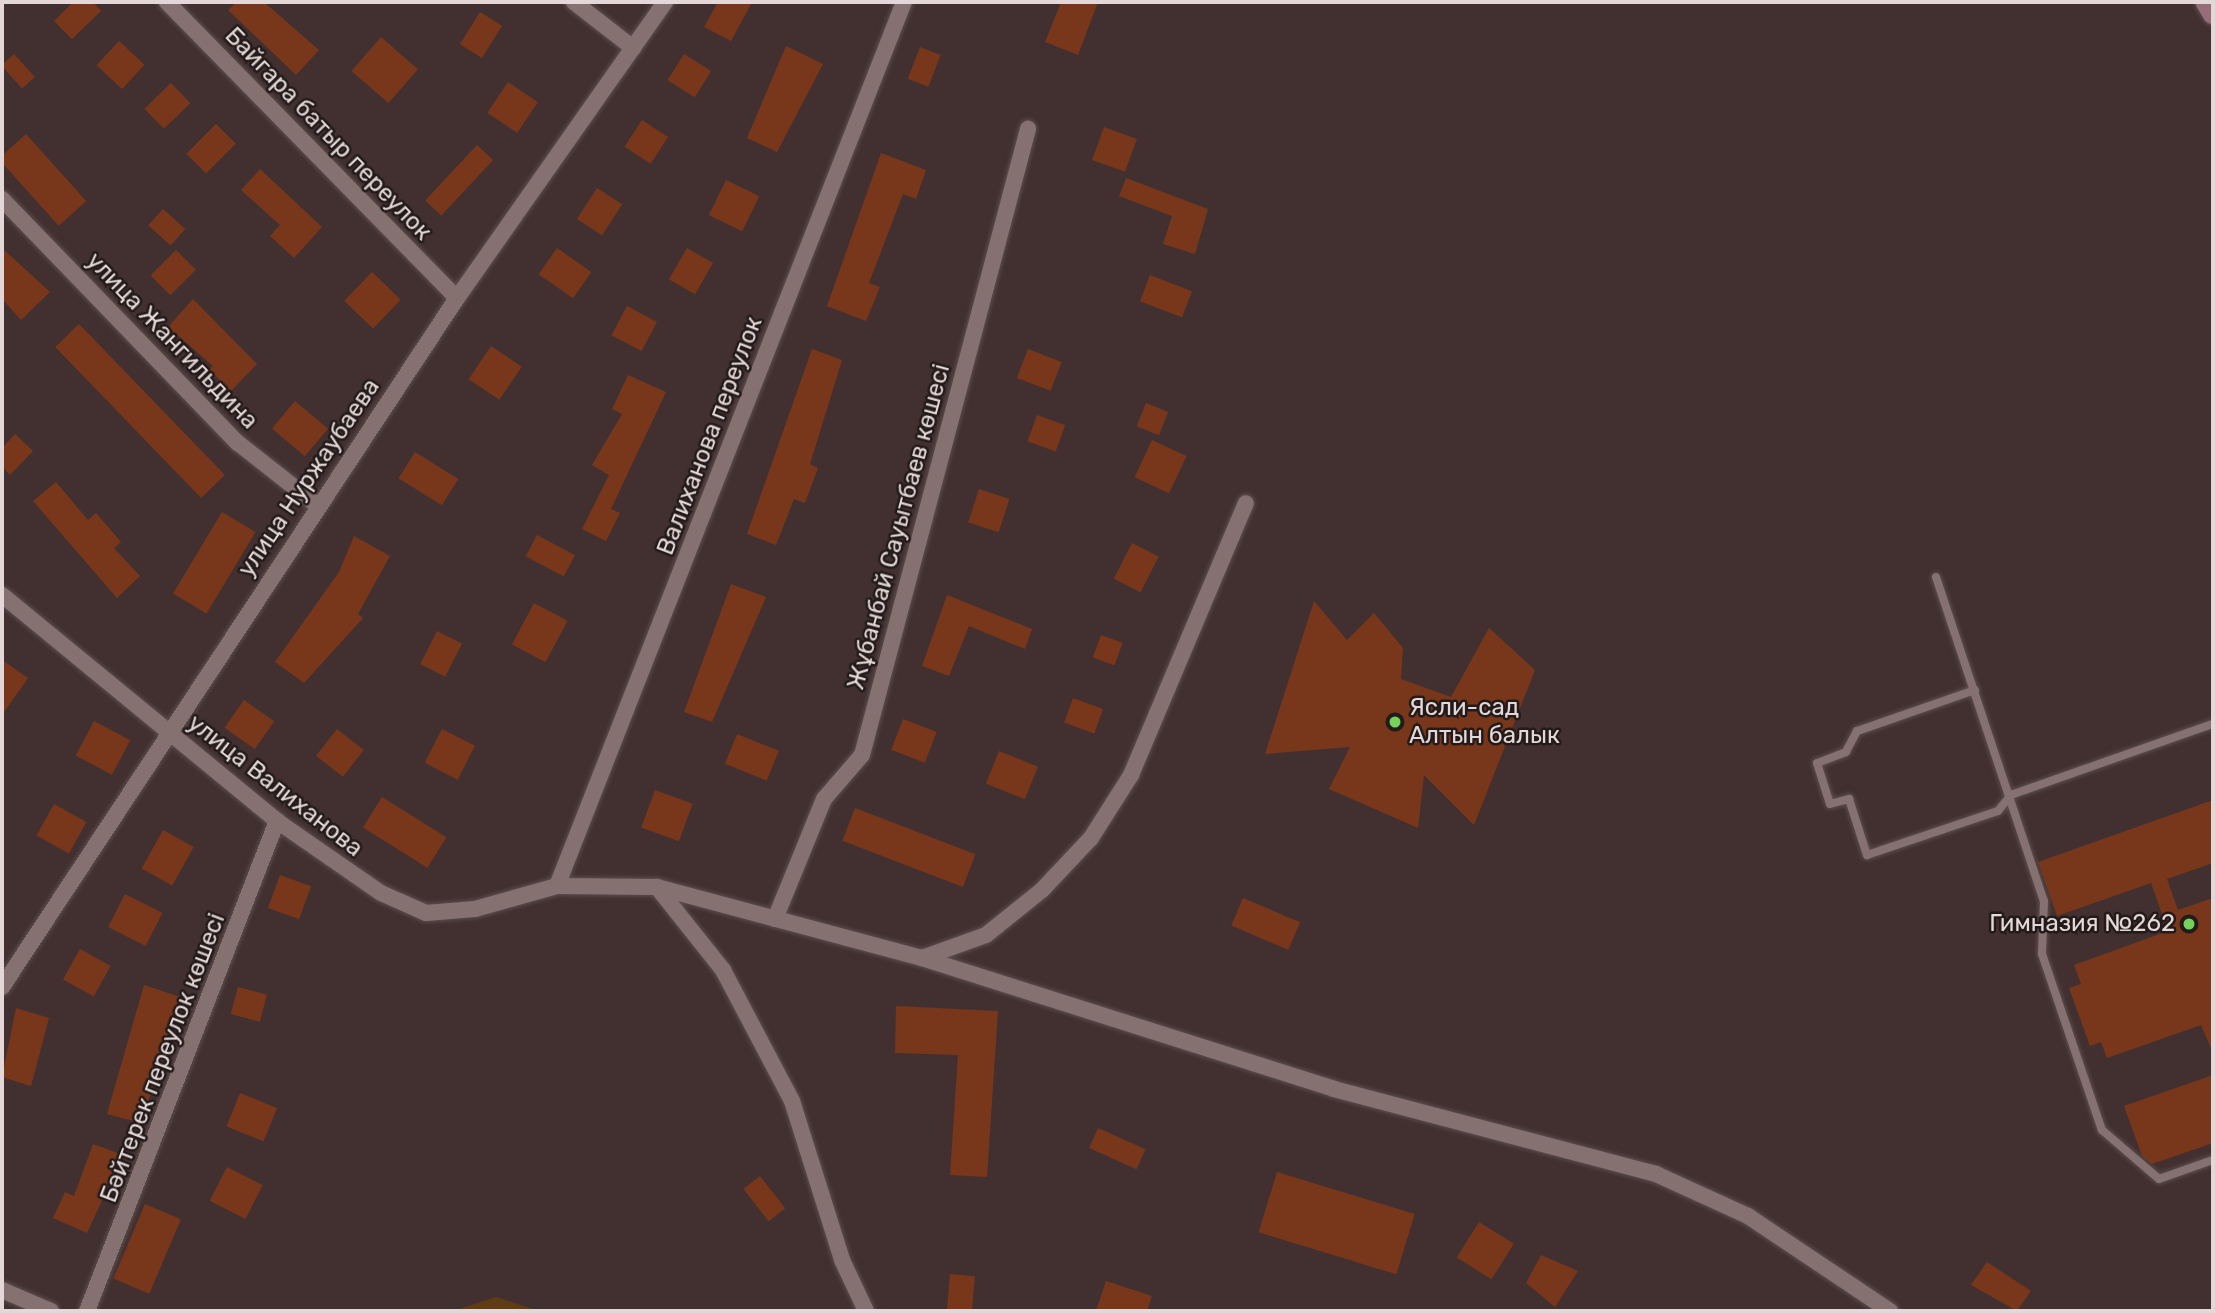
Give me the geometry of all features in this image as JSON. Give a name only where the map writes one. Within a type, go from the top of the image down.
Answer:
[{"type":"street","name":"Байгара батыр переулок","points":[[167,2],[457,298]]},
{"type":"street","points":[[574,2],[633,48]]},
{"type":"street","name":"улица Нуржаубаева","points":[[2,986],[168,731],[457,298],[665,2]]},
{"type":"street","name":"Валиханова переулок","points":[[557,886],[904,2]]},
{"type":"street","points":[[2207,2],[2213,12]]},
{"type":"street","name":"Жұбанбай Сауытбаев көшесі","points":[[775,919],[824,799],[862,755],[1028,130]]},
{"type":"street","name":"улица Жангильдина","points":[[2,199],[238,443],[318,506]]},
{"type":"street","points":[[922,958],[986,935],[1042,890],[1091,838],[1131,775],[1246,503]]},
{"type":"street","name":"улица Валиханова","points":[[2,595],[277,821],[381,893],[426,913],[475,909],[557,886],[657,887],[922,958],[1334,1089],[1656,1174],[1748,1216],[1890,1311]]},
{"type":"street","name":"Бәйтерек переулок көшесі","points":[[87,1311],[277,821]]},
{"type":"street","points":[[657,887],[723,970],[792,1101],[842,1260],[866,1311]]},
{"type":"street","points":[[2,1290],[51,1311]]},
{"type":"lane","points":[[1936,577],[2011,795],[2044,901],[2042,954],[2102,1130],[2159,1179],[2213,1160]]},
{"type":"lane","points":[[1975,690],[1857,731],[1846,752],[1817,763],[1830,804],[1849,799],[1867,855],[1998,811],[2011,795],[2213,724]]},
{"type":"shaded area","points":[[496,1297],[539,1311],[453,1311]]},
{"type":"building","points":[[73,2],[93,2],[101,11],[72,39],[54,21]]},
{"type":"building","points":[[237,2],[264,2],[319,50],[296,75],[228,10]]},
{"type":"building","points":[[718,2],[752,2],[731,41],[704,27]]},
{"type":"building","points":[[1061,2],[1098,2],[1078,55],[1045,42]]},
{"type":"building","points":[[480,12],[502,26],[482,58],[460,44]]},
{"type":"building","points":[[381,37],[418,69],[388,103],[351,71]]},
{"type":"building","points":[[119,41],[145,65],[122,89],[96,65]]},
{"type":"building","points":[[786,46],[823,64],[777,152],[747,138]]},
{"type":"building","points":[[920,47],[941,55],[928,87],[908,79]]},
{"type":"building","points":[[14,54],[35,77],[22,88],[2,66]]},
{"type":"building","points":[[684,54],[711,71],[695,97],[668,80]]},
{"type":"building","points":[[508,82],[538,102],[517,133],[487,113]]},
{"type":"building","points":[[171,83],[190,103],[164,129],[144,109]]},
{"type":"building","points":[[642,120],[668,137],[651,164],[625,147]]},
{"type":"building","points":[[216,124],[236,144],[206,173],[186,154]]},
{"type":"building","points":[[1104,127],[1137,139],[1125,172],[1092,160]]},
{"type":"building","points":[[26,134],[86,201],[59,226],[2,163],[2,156]]},
{"type":"building","points":[[477,145],[493,160],[441,216],[425,201]]},
{"type":"building","points":[[881,153],[926,170],[916,199],[903,194],[869,283],[880,287],[866,321],[827,306]]},
{"type":"building","points":[[260,169],[322,227],[294,258],[270,236],[280,225],[241,190]]},
{"type":"building","points":[[1126,178],[1208,209],[1195,254],[1163,244],[1172,216],[1119,196]]},
{"type":"building","points":[[726,180],[759,196],[742,231],[709,215]]},
{"type":"building","points":[[597,188],[622,204],[602,235],[577,219]]},
{"type":"building","points":[[163,209],[185,229],[171,245],[148,225]]},
{"type":"building","points":[[2,248],[50,292],[21,320],[2,299]]},
{"type":"building","points":[[557,248],[591,272],[573,298],[539,274]]},
{"type":"building","points":[[687,248],[713,263],[695,294],[669,279]]},
{"type":"building","points":[[176,250],[196,270],[170,295],[151,275]]},
{"type":"building","points":[[372,272],[401,300],[373,329],[344,301]]},
{"type":"building","points":[[1150,275],[1192,291],[1182,317],[1140,301]]},
{"type":"building","points":[[193,299],[257,364],[231,391],[209,369],[213,366],[168,327]]},
{"type":"building","points":[[627,306],[657,322],[642,351],[612,335]]},
{"type":"building","points":[[79,324],[225,475],[201,498],[55,347]]},
{"type":"building","points":[[491,346],[522,367],[499,400],[469,379]]},
{"type":"building","points":[[812,349],[842,360],[810,464],[818,468],[805,503],[794,499],[776,545],[747,534]]},
{"type":"building","points":[[1028,349],[1062,362],[1050,391],[1017,378]]},
{"type":"building","points":[[628,375],[666,392],[611,509],[620,513],[606,541],[582,529],[609,475],[592,465],[622,414],[612,409]]},
{"type":"building","points":[[295,401],[328,429],[305,456],[272,429]]},
{"type":"building","points":[[1146,403],[1168,412],[1159,435],[1137,426]]},
{"type":"building","points":[[1037,415],[1065,425],[1056,452],[1027,441]]},
{"type":"building","points":[[15,434],[33,451],[10,475],[2,466],[2,448]]},
{"type":"building","points":[[1152,440],[1186,456],[1169,493],[1135,477]]},
{"type":"building","points":[[415,452],[458,479],[442,505],[399,478]]},
{"type":"building","points":[[56,482],[88,520],[96,513],[121,542],[114,548],[140,576],[117,598],[33,501]]},
{"type":"building","points":[[979,489],[1009,499],[999,532],[968,522]]},
{"type":"building","points":[[222,512],[255,532],[207,614],[173,593]]},
{"type":"building","points":[[537,535],[575,555],[564,576],[526,556]]},
{"type":"building","points":[[354,536],[390,556],[358,614],[363,618],[304,683],[275,662],[339,572]]},
{"type":"building","points":[[1132,543],[1159,557],[1141,592],[1114,579]]},
{"type":"building","points":[[731,584],[766,597],[712,722],[684,712]]},
{"type":"building","points":[[947,595],[1032,629],[1025,649],[969,626],[949,676],[922,666]]},
{"type":"building","name":"Ясли-сад Алтын балык","points":[[1314,601],[1347,640],[1374,613],[1403,648],[1401,679],[1451,697],[1489,628],[1535,670],[1474,825],[1424,775],[1418,828],[1329,789],[1350,747],[1265,754]]},
{"type":"building","points":[[534,603],[568,621],[545,662],[512,644]]},
{"type":"building","points":[[437,631],[462,644],[445,677],[420,664]]},
{"type":"building","points":[[1101,635],[1123,643],[1114,665],[1093,658]]},
{"type":"building","points":[[2,660],[28,678],[2,715]]},
{"type":"building","points":[[1073,698],[1103,709],[1094,733],[1064,722]]},
{"type":"building","points":[[244,700],[274,721],[255,749],[224,728]]},
{"type":"building","points":[[903,719],[937,732],[925,763],[891,750]]},
{"type":"building","points":[[94,721],[130,740],[112,775],[76,755]]},
{"type":"building","points":[[337,729],[364,750],[343,777],[316,756]]},
{"type":"building","points":[[442,729],[475,746],[458,780],[425,763]]},
{"type":"building","points":[[737,734],[779,751],[767,781],[725,764]]},
{"type":"building","points":[[999,751],[1038,767],[1025,799],[986,783]]},
{"type":"building","points":[[655,790],[693,804],[679,841],[641,828]]},
{"type":"building","points":[[382,797],[446,837],[427,868],[363,828]]},
{"type":"building","name":"Гимназия №262","points":[[2213,800],[2213,863],[2167,879],[2178,910],[2213,898],[2213,1053],[2201,1025],[2107,1058],[2101,1042],[2090,1046],[2069,988],[2081,984],[2074,965],[2168,931],[2151,883],[2057,916],[2038,862]]},
{"type":"building","points":[[54,804],[86,822],[69,853],[37,835]]},
{"type":"building","points":[[855,808],[975,854],[963,887],[842,841]]},
{"type":"building","points":[[163,830],[194,847],[172,885],[142,868]]},
{"type":"building","points":[[280,875],[311,886],[299,919],[268,908]]},
{"type":"building","points":[[125,894],[162,913],[146,946],[108,927]]},
{"type":"building","points":[[1243,898],[1300,922],[1288,950],[1231,926]]},
{"type":"building","points":[[80,949],[111,966],[94,997],[63,980]]},
{"type":"building","points":[[144,985],[183,998],[141,1123],[107,1114]]},
{"type":"building","points":[[238,987],[267,995],[260,1022],[231,1014]]},
{"type":"building","points":[[896,1006],[998,1011],[987,1177],[950,1175],[958,1055],[895,1053]]},
{"type":"building","points":[[16,1008],[49,1018],[31,1086],[2,1077]]},
{"type":"building","points":[[2213,1075],[2213,1143],[2152,1164],[2142,1156],[2124,1106]]},
{"type":"building","points":[[240,1093],[277,1108],[264,1141],[227,1126]]},
{"type":"building","points":[[1098,1128],[1146,1149],[1137,1169],[1089,1148]]},
{"type":"building","points":[[93,1144],[123,1155],[87,1233],[53,1218],[65,1192],[74,1196]]},
{"type":"building","points":[[227,1167],[263,1185],[245,1219],[210,1201]]},
{"type":"building","points":[[1277,1172],[1415,1214],[1396,1274],[1259,1232]]},
{"type":"building","points":[[760,1176],[785,1208],[769,1221],[743,1189]]},
{"type":"building","points":[[145,1204],[181,1219],[149,1294],[113,1279]]},
{"type":"building","points":[[1479,1222],[1514,1244],[1492,1279],[1457,1258]]},
{"type":"building","points":[[1541,1255],[1578,1271],[1555,1307],[1526,1283]]},
{"type":"building","points":[[1987,1262],[2031,1291],[2017,1311],[1971,1285]]},
{"type":"building","points":[[950,1274],[975,1276],[972,1311],[947,1311]]},
{"type":"building","points":[[1106,1281],[1152,1296],[1147,1311],[1096,1311]]},
{"type":"place","name":"Ясли-сад Алтын балык","points":[[1395,722]]},
{"type":"place","name":"Гимназия №262","points":[[2189,924]]}]
